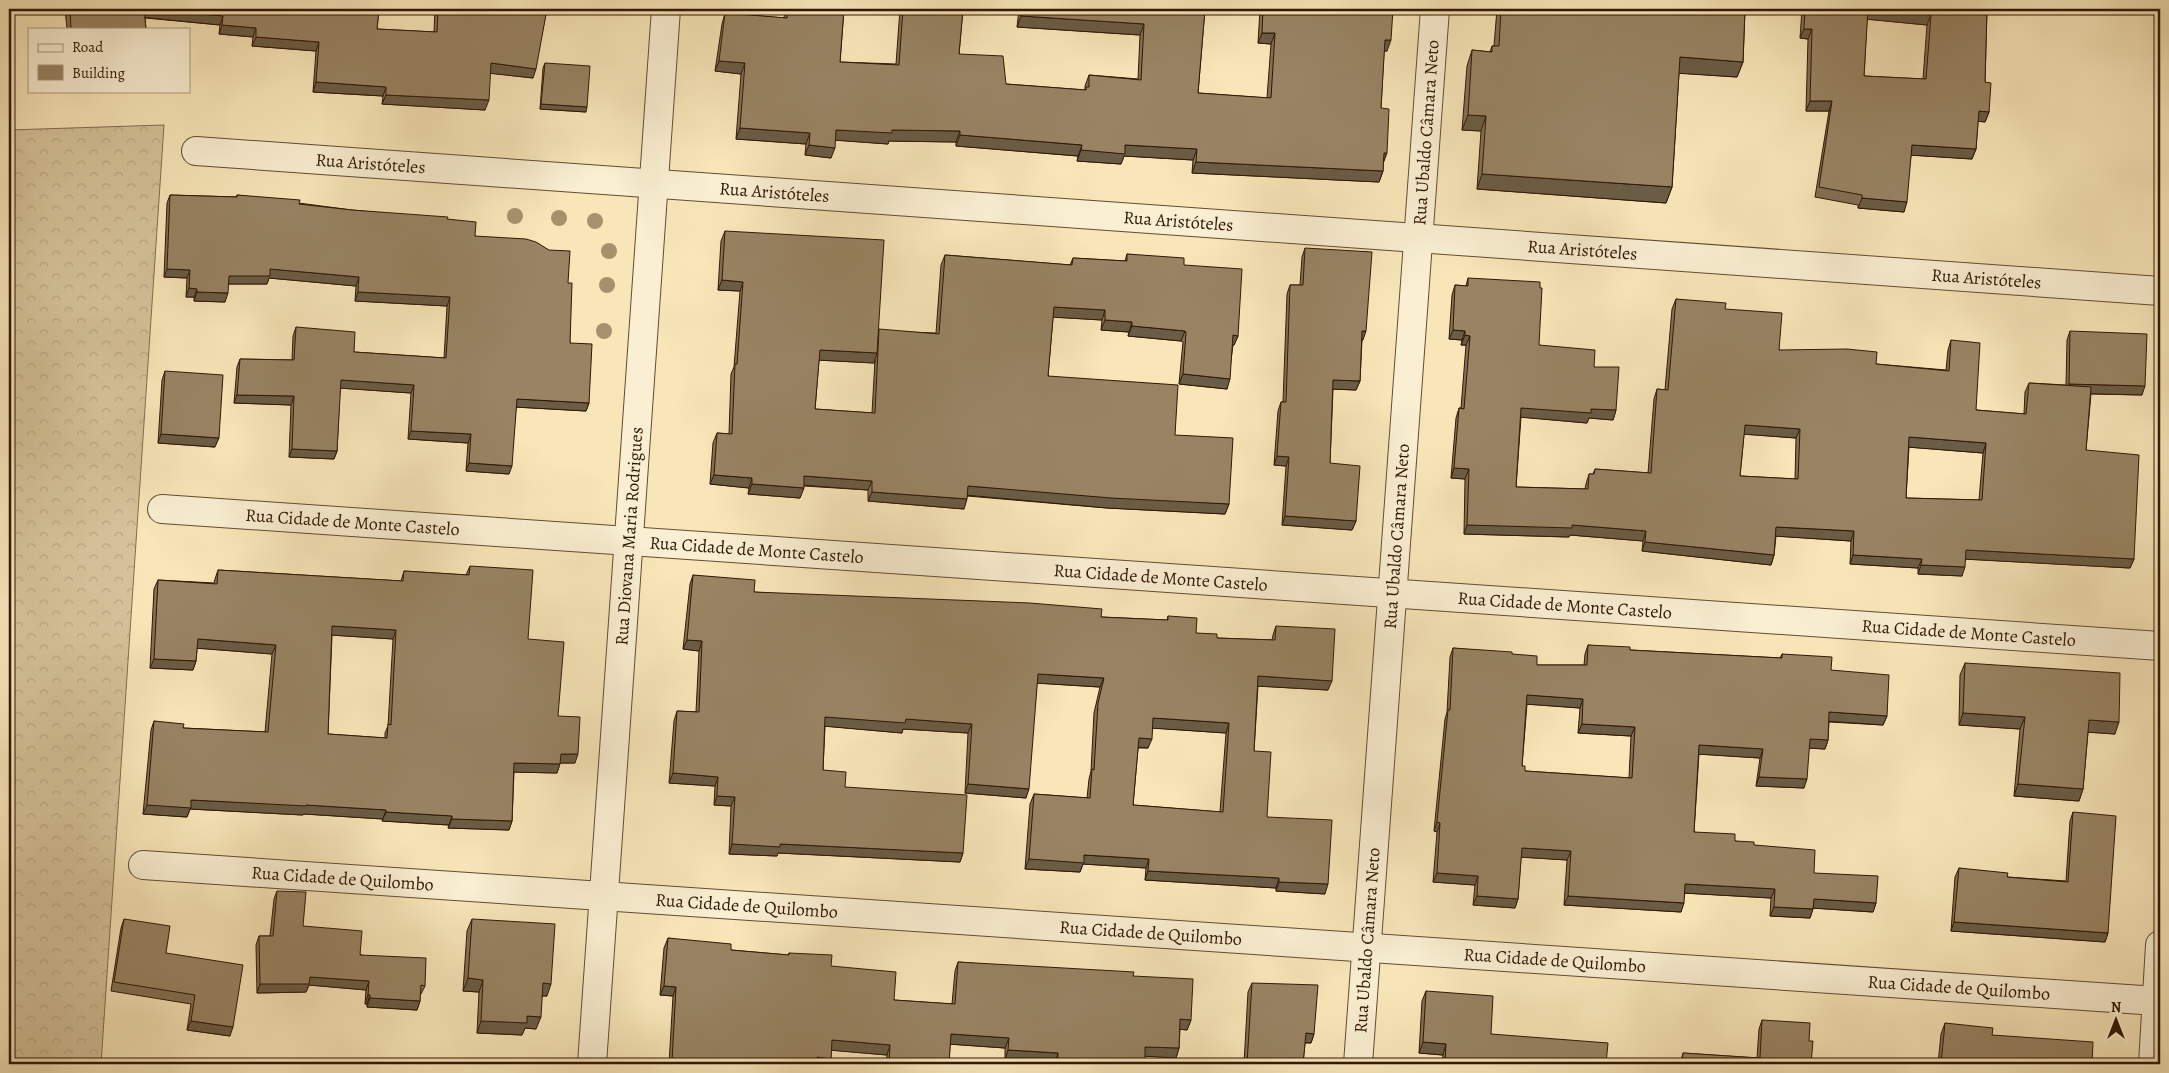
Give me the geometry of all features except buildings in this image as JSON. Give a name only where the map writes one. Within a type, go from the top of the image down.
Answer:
[{"type":"street","name":"Rua Diovana Maria Rodrigues","points":[[592,1064],[666,9]]},
{"type":"street","name":"Rua Ubaldo Câmara Neto","points":[[1358,1064],[1435,9]]},
{"type":"street","name":"Rua Aristóteles","points":[[196,151],[2160,291]]},
{"type":"street","name":"Rua Cidade de Monte Castelo","points":[[162,509],[2160,646]]},
{"type":"street","name":"Rua Cidade de Quilombo","points":[[143,865],[2157,1001]]},
{"type":"street","points":[[2153,1064],[2160,945]]},
{"type":"green space","points":[[164,125],[101,1064],[9,1064],[9,130]]}]
